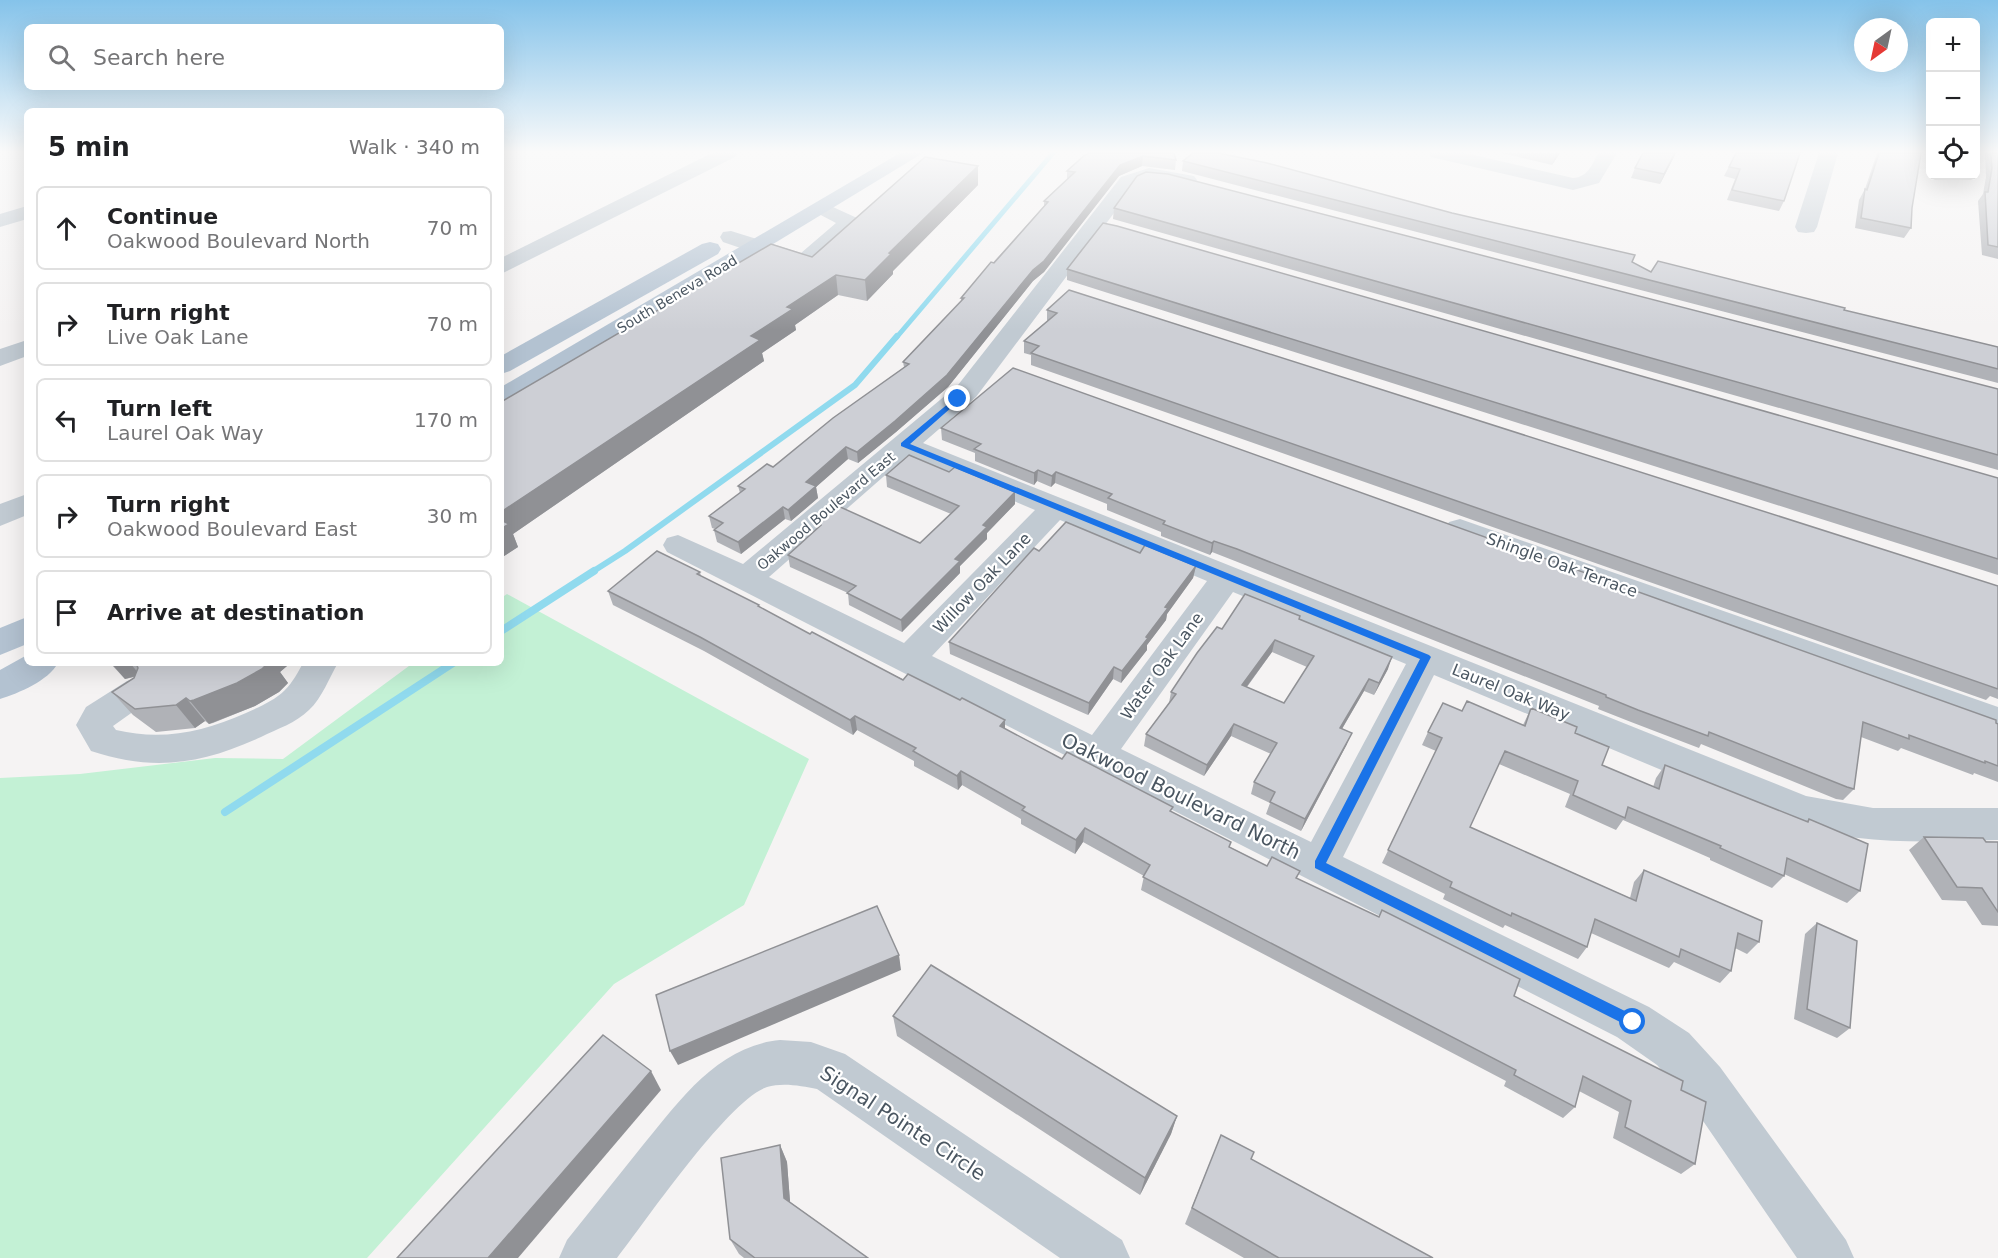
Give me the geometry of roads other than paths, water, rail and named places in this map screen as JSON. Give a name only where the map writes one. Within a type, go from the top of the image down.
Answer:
[{"type":"main road","name":"South Beneva Road","points":[[504,364],[776,212]]},
{"type":"main road","name":"South Beneva Road","points":[[504,396],[816,212]]},
{"type":"main road","points":[[0,643],[24,631]]},
{"type":"main road","points":[[0,686],[36,666]]},
{"type":"street","points":[[504,265],[611,212]]},
{"type":"street","points":[[731,237],[804,261],[850,222],[829,212]]},
{"type":"street","name":"Oakwood Boulevard East","points":[[746,579],[967,391],[1002,365],[1108,226],[1114,212]]},
{"type":"street","points":[[1806,227],[1811,212]]},
{"type":"street","points":[[0,221],[24,213]]},
{"type":"street","points":[[0,358],[24,348]]},
{"type":"street","name":"Laurel Oak Way","points":[[904,445],[1820,817],[1879,825],[1998,824]]},
{"type":"street","points":[[0,516],[24,504]]},
{"type":"street","name":"Willow Oak Lane","points":[[908,660],[1056,506]]},
{"type":"street","name":"Shingle Oak Terrace","points":[[1429,518],[1998,720]]},
{"type":"street","name":"Oakwood Boulevard North","points":[[678,545],[1613,1010],[1673,1049],[1704,1083],[1828,1258]]},
{"type":"street","name":"Water Oak Lane","points":[[1098,755],[1227,577]]},
{"type":"street","points":[[1319,865],[1426,657]]},
{"type":"street","points":[[139,690],[99,717],[94,725],[104,741],[130,748],[166,751],[192,748],[225,738],[274,715],[298,699],[319,666]]},
{"type":"street","name":"Signal Pointe Circle","points":[[593,1255],[698,1116],[727,1085],[754,1068],[783,1063],[814,1065],[829,1070],[1104,1258]]},
{"type":"waterway","points":[[896,338],[1003,212]]},
{"type":"waterway","points":[[592,572],[625,551],[855,385],[897,336]]},
{"type":"waterway","points":[[504,629],[594,571]]},
{"type":"waterway","points":[[225,812],[448,666]]}]
